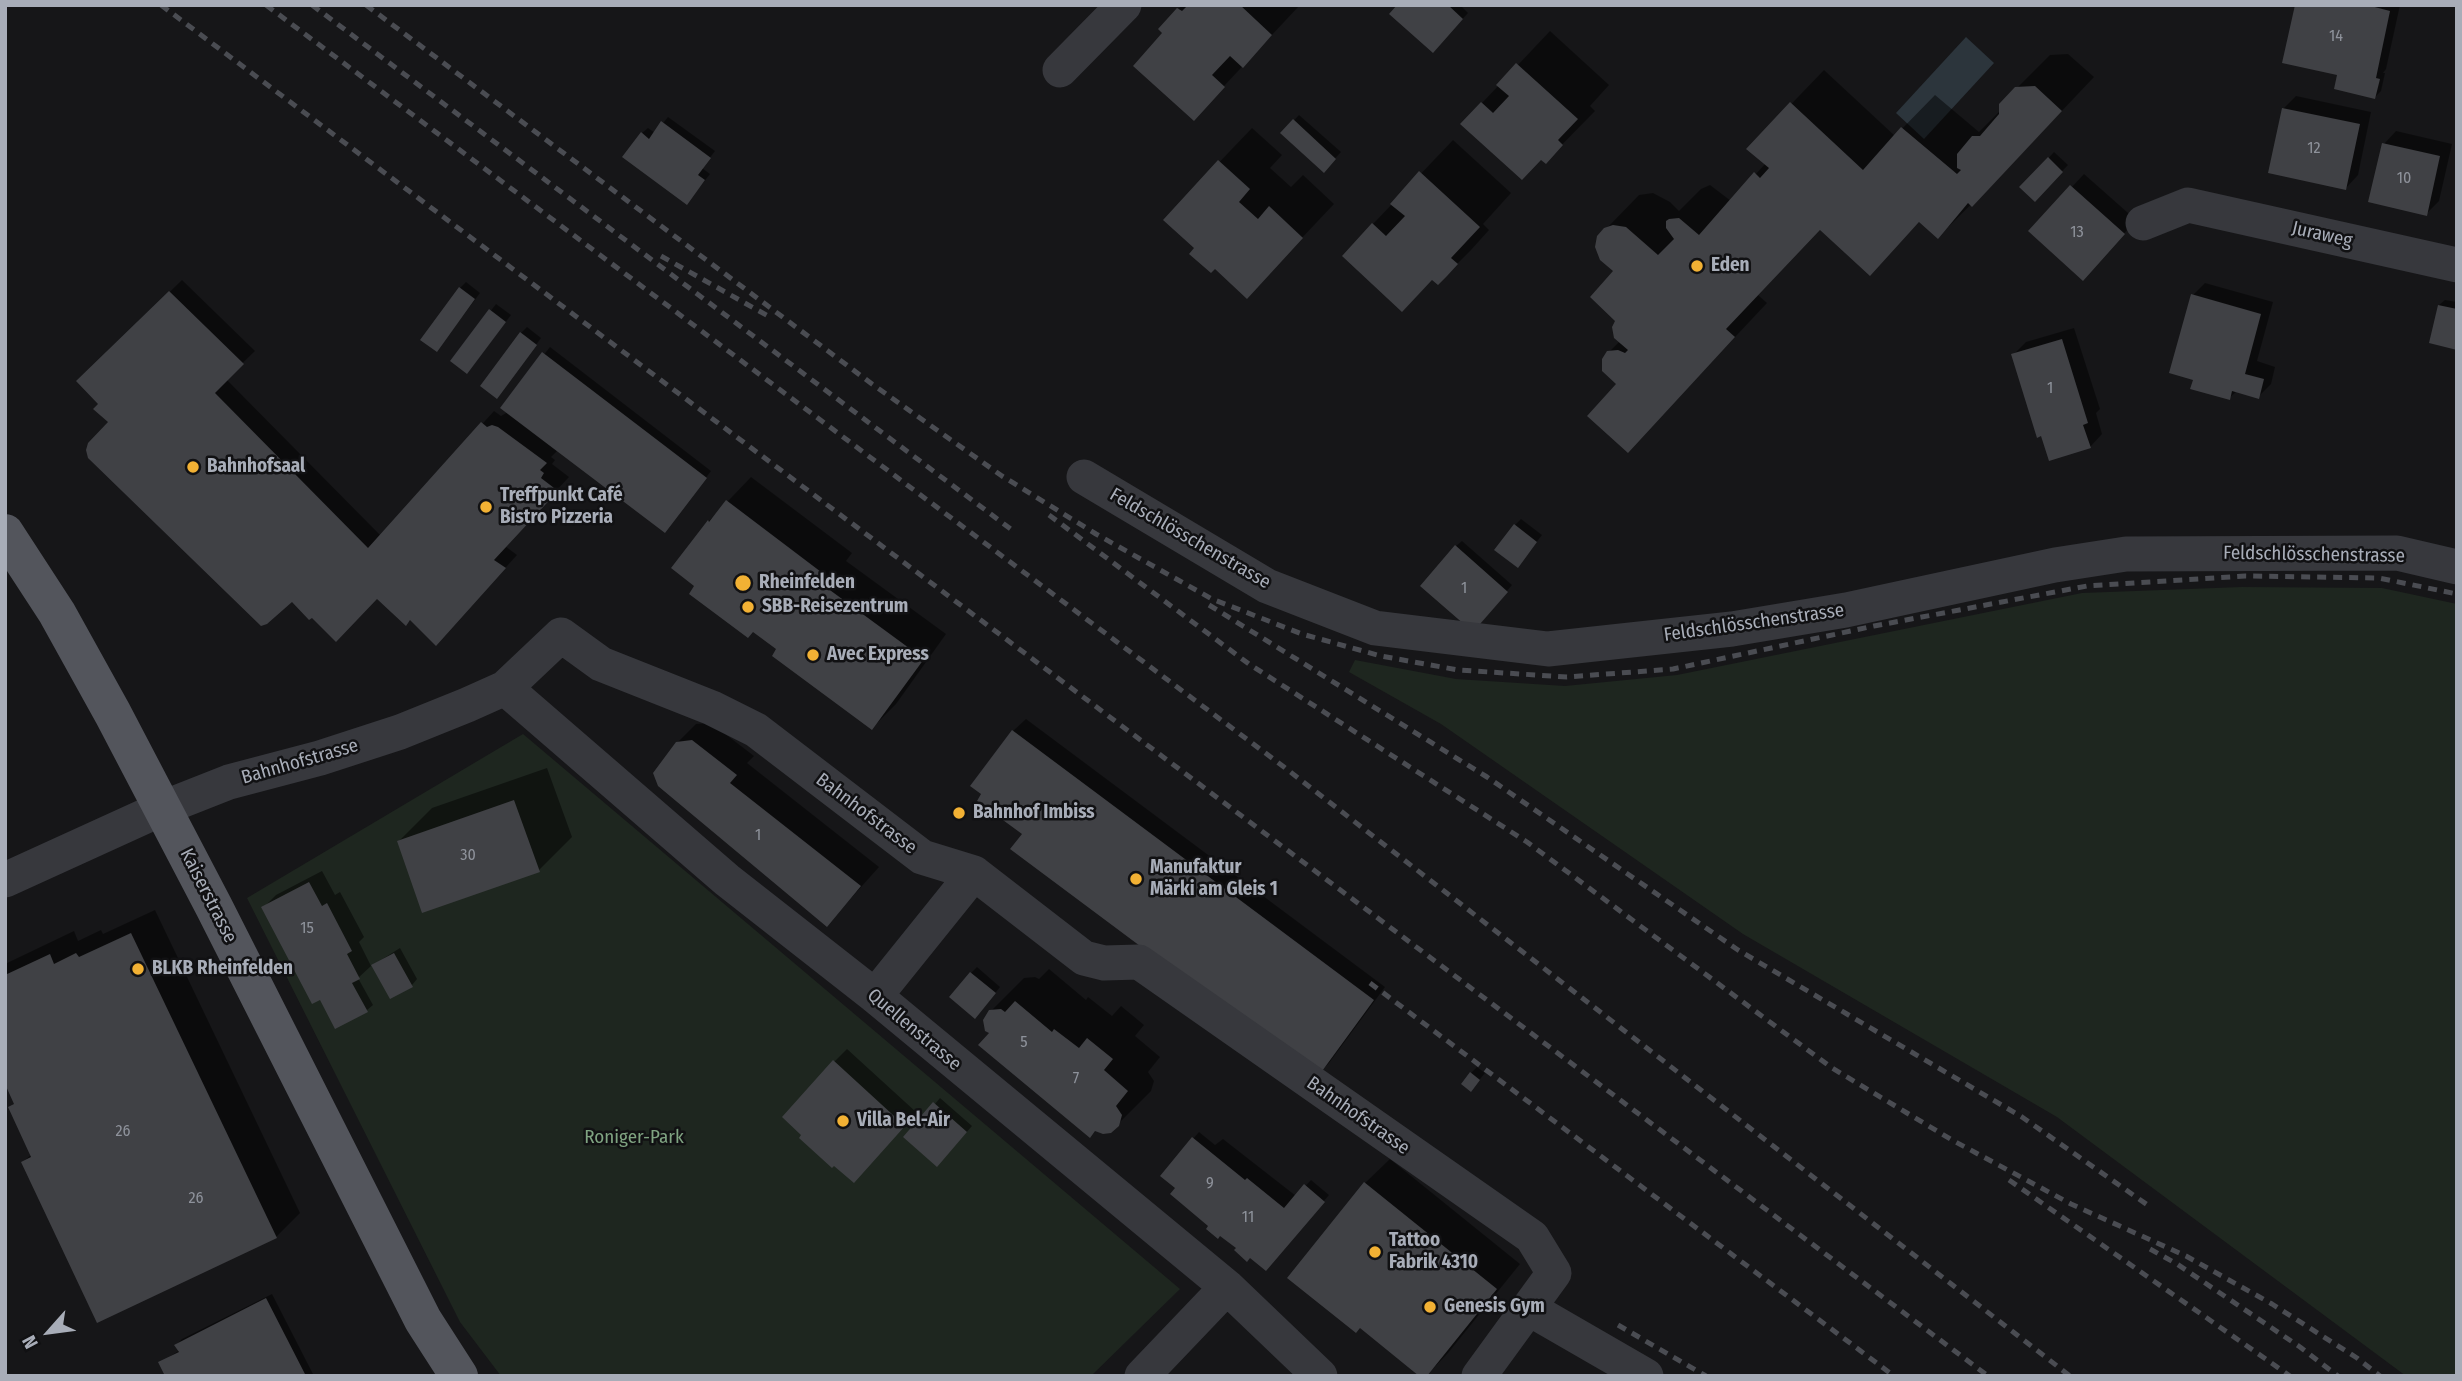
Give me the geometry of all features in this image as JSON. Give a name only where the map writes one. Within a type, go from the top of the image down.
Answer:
[{"type":"main road","name":"Kaiserstrasse","points":[[5,533],[57,613],[163,808],[423,1320],[459,1376]]},
{"type":"street","points":[[1060,69],[1124,5]]},
{"type":"street","name":"Juraweg","points":[[2143,223],[2188,205],[2457,265]]},
{"type":"street","name":"Feldschlösschenstrasse","points":[[1084,477],[1267,586],[1375,628],[1548,649],[1732,629],[1846,610],[2055,565],[2126,554],[2397,553],[2457,567]]},
{"type":"street","name":"Bahnhofstrasse","points":[[5,880],[163,808],[229,782],[320,758],[400,732],[467,705],[505,688],[561,635],[601,664],[712,708],[756,730],[922,857],[974,873],[1084,958],[1104,962],[1139,962],[1532,1237],[1555,1273],[1479,1376]]},
{"type":"street","name":"Quellenstrasse","points":[[505,688],[727,880],[875,996],[1227,1287],[1320,1376]]},
{"type":"street","points":[[875,996],[974,873]]},
{"type":"street","points":[[1143,1376],[1227,1287]]},
{"type":"street","points":[[1530,1309],[1646,1376]]},
{"type":"green space","points":[[2242,587],[2382,588],[2457,604],[2457,1376],[2406,1376],[2057,1117],[1743,934],[1441,724],[1349,672],[1355,660],[1456,679],[1565,686],[1677,675],[2082,593]]},
{"type":"green space","name":"Roniger-Park","points":[[523,734],[1180,1289],[1091,1376],[501,1376],[460,1322],[247,898]]},
{"type":"shaded area","points":[[1966,37],[1994,63],[1924,139],[1896,113]]},
{"type":"building","points":[[1188,5],[1240,5],[1272,35],[1243,68],[1230,56],[1212,75],[1225,87],[1194,121],[1133,66],[1162,33],[1158,29],[1177,8],[1182,11]]},
{"type":"building","points":[[1397,5],[1448,5],[1463,19],[1433,53],[1389,14]]},
{"type":"building","points":[[2295,5],[2367,5],[2390,11],[2376,78],[2380,79],[2375,99],[2334,89],[2337,75],[2282,63]]},
{"type":"building","points":[[1516,63],[1578,119],[1558,140],[1563,145],[1546,164],[1541,160],[1522,180],[1460,124],[1481,102],[1493,113],[1509,96],[1496,85]]},
{"type":"building","name":"Eden","points":[[2035,86],[2062,111],[1972,207],[1968,203],[1938,239],[1919,222],[1870,276],[1820,230],[1726,329],[1735,337],[1628,453],[1587,416],[1616,384],[1602,371],[1602,359],[1607,351],[1618,350],[1625,353],[1628,350],[1614,338],[1612,327],[1615,321],[1590,297],[1613,271],[1600,260],[1595,247],[1597,236],[1604,228],[1613,225],[1626,227],[1658,255],[1674,239],[1666,228],[1666,221],[1669,219],[1679,218],[1699,235],[1754,172],[1760,178],[1769,168],[1746,149],[1790,102],[1863,170],[1901,127],[1957,174],[1961,170],[1957,168],[1957,154],[1972,136],[1980,136],[1999,114],[1999,104],[2015,87]]},
{"type":"building","points":[[2282,108],[2360,124],[2346,190],[2268,173]]},
{"type":"building","points":[[1293,119],[1336,159],[1324,173],[1280,133]]},
{"type":"building","points":[[661,121],[711,158],[698,175],[705,180],[687,205],[622,157],[641,132],[649,139]]},
{"type":"building","points":[[2382,143],[2440,156],[2427,216],[2368,202]]},
{"type":"building","points":[[2048,157],[2063,172],[2035,202],[2019,187]]},
{"type":"building","points":[[1218,160],[1250,189],[1239,202],[1258,219],[1269,206],[1303,238],[1247,299],[1215,269],[1211,273],[1189,254],[1194,248],[1163,220]]},
{"type":"building","points":[[1419,171],[1480,227],[1451,258],[1458,264],[1447,276],[1438,285],[1432,280],[1402,312],[1342,256],[1372,223],[1386,236],[1405,216],[1390,204]]},
{"type":"building","points":[[2070,185],[2125,234],[2083,281],[2028,231]]},
{"type":"building","points":[[459,287],[475,299],[437,352],[420,340]]},
{"type":"building","name":"Bahnhofsaal","points":[[169,291],[244,364],[215,393],[368,548],[481,422],[487,427],[498,427],[547,463],[540,470],[544,473],[541,478],[558,491],[494,560],[506,568],[436,646],[410,620],[406,626],[377,599],[336,642],[292,602],[261,626],[88,458],[88,443],[108,422],[93,409],[98,404],[76,381]]},
{"type":"building","points":[[2191,294],[2261,314],[2245,374],[2264,379],[2259,399],[2232,391],[2230,400],[2190,389],[2193,380],[2169,373]]},
{"type":"building","points":[[2438,305],[2457,309],[2457,350],[2429,343]]},
{"type":"building","points":[[489,309],[506,322],[467,374],[450,361]]},
{"type":"building","points":[[520,332],[537,345],[497,399],[480,386]]},
{"type":"building","points":[[2062,339],[2088,423],[2083,425],[2091,448],[2049,461],[2041,436],[2037,438],[2011,354]]},
{"type":"building","points":[[542,352],[707,478],[665,533],[500,408]]},
{"type":"building","points":[[726,500],[829,578],[823,585],[924,659],[872,730],[772,656],[776,649],[753,632],[748,638],[689,594],[694,586],[671,568]]},
{"type":"building","points":[[1514,524],[1537,542],[1518,568],[1494,550]]},
{"type":"building","points":[[1455,545],[1508,592],[1473,632],[1420,586]]},
{"type":"building","points":[[1012,730],[1374,1000],[1317,1078],[1010,849],[1022,834],[977,801],[981,794],[970,786]]},
{"type":"building","points":[[692,740],[737,775],[730,783],[861,886],[827,927],[658,786],[653,773],[676,742]]},
{"type":"building","points":[[514,800],[540,872],[422,913],[397,841]]},
{"type":"building","points":[[309,882],[322,906],[327,903],[352,951],[347,954],[360,979],[352,983],[368,1012],[335,1029],[320,1000],[312,1004],[261,907]]},
{"type":"building","points":[[131,933],[277,1238],[97,1323],[21,1162],[31,1157],[8,1107],[14,1104],[5,1084],[5,975],[50,954],[54,964],[76,953],[79,957]]},
{"type":"building","points":[[394,953],[413,987],[390,999],[371,965]]},
{"type":"building","points":[[970,972],[996,993],[975,1019],[949,997]]},
{"type":"building","points":[[1015,1001],[1052,1032],[1054,1029],[1079,1048],[1087,1038],[1113,1059],[1104,1070],[1128,1091],[1116,1106],[1122,1115],[1119,1126],[1111,1133],[1095,1131],[1090,1138],[978,1045],[989,1033],[985,1031],[983,1020],[989,1010],[1001,1009],[1005,1012]]},
{"type":"building","name":"Villa Bel-Air","points":[[833,1060],[905,1126],[854,1183],[834,1166],[832,1168],[799,1138],[801,1135],[782,1117]]},
{"type":"building","points":[[1470,1072],[1480,1080],[1471,1092],[1461,1084]]},
{"type":"building","points":[[933,1102],[967,1132],[937,1167],[903,1137]]},
{"type":"building","points":[[1192,1137],[1284,1208],[1304,1184],[1325,1202],[1266,1271],[1250,1258],[1247,1262],[1234,1250],[1236,1248],[1206,1229],[1208,1226],[1170,1194],[1175,1188],[1160,1176]]},
{"type":"building","points":[[1364,1182],[1497,1289],[1427,1376],[1419,1376],[1360,1328],[1356,1333],[1287,1278]]},
{"type":"building","points":[[266,1298],[306,1376],[165,1376],[158,1362],[179,1352],[174,1345]]},
{"type":"railway","points":[[161,5],[1988,1376]]},
{"type":"railway","points":[[266,5],[1284,767],[2070,1376]]},
{"type":"railway","points":[[312,5],[1012,530]]},
{"type":"railway","points":[[366,5],[872,384],[1002,476],[1096,534],[1212,599],[1302,634],[1381,656],[1458,670],[1567,677],[1673,669],[1874,626],[2087,586],[2245,576],[2379,578],[2457,594]]},
{"type":"railway","points":[[661,256],[768,316]]},
{"type":"railway","points":[[1049,515],[1249,664],[1527,842],[1832,1068],[1952,1140],[2071,1204],[2186,1256],[2272,1304],[2357,1358],[2380,1376]]},
{"type":"railway","points":[[1209,605],[1487,777],[1738,950],[2022,1117],[2149,1206]]},
{"type":"railway","points":[[1370,983],[1894,1376]]},
{"type":"railway","points":[[2009,1180],[2290,1376]]},
{"type":"railway","points":[[2150,1249],[2177,1264],[2300,1347],[2338,1376]]},
{"type":"railway","points":[[1618,1325],[1706,1376]]},
{"type":"place","name":"Eden","points":[[1697,266]]},
{"type":"place","name":"Bahnhofsaal","points":[[193,467]]},
{"type":"place","name":"Treffpunkt Café Bistro Pizzeria","points":[[486,507]]},
{"type":"place","name":"Rheinfelden","points":[[743,583]]},
{"type":"place","name":"SBB-Reisezentrum","points":[[748,607]]},
{"type":"place","name":"Avec Express","points":[[813,655]]},
{"type":"place","name":"Bahnhof Imbiss","points":[[959,813]]},
{"type":"place","name":"Manufaktur Märki am Gleis 1","points":[[1136,879]]},
{"type":"place","name":"BLKB Rheinfelden","points":[[138,969]]},
{"type":"place","name":"Villa Bel-Air","points":[[843,1121]]},
{"type":"place","name":"Tattoo Fabrik 4310","points":[[1375,1252]]},
{"type":"place","name":"Genesis Gym","points":[[1430,1307]]}]
